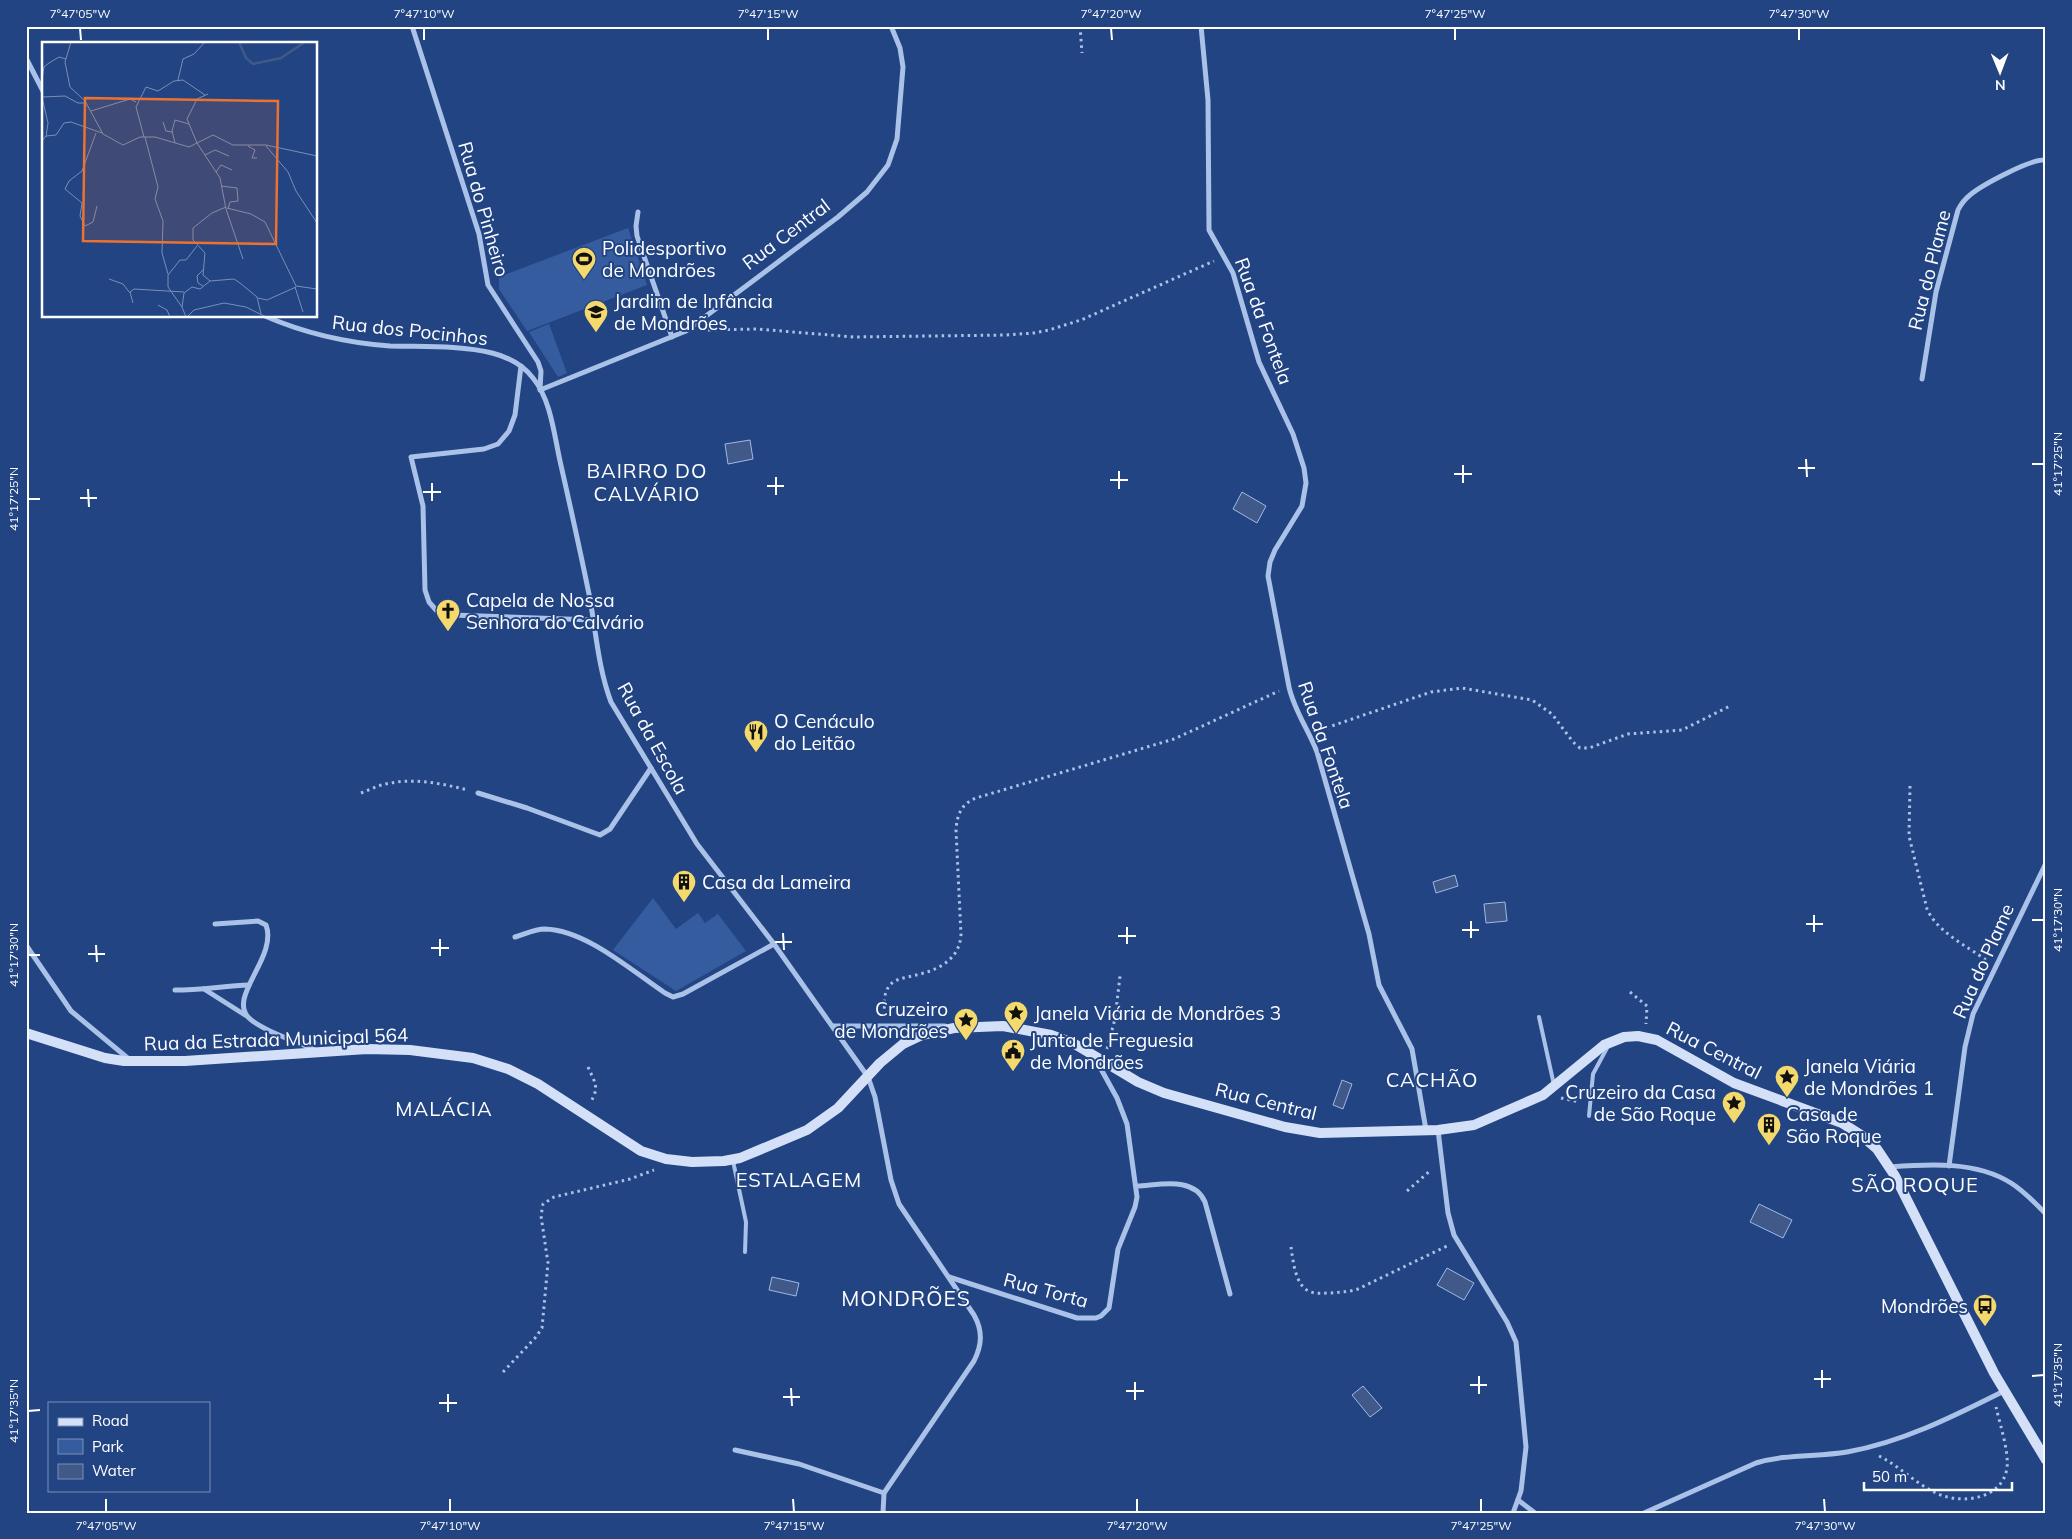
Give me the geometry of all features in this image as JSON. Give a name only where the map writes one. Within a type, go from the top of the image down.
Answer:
[{"type":"main road","name":"Rua Central","points":[[868,1077],[887,1056],[912,1040],[938,1031],[975,1026],[1009,1027],[1040,1032],[1073,1043],[1138,1082],[1164,1093],[1297,1130],[1332,1133],[1438,1130],[1474,1125],[1543,1095],[1597,1049],[1611,1042],[1631,1036],[1645,1037],[1662,1043],[1734,1083],[1842,1123],[1869,1142],[1890,1167],[2004,1391],[2046,1460]]},
{"type":"main road","name":"Rua da Estrada Municipal 564","points":[[26,1033],[105,1058],[132,1062],[193,1061],[367,1049],[399,1049],[473,1058],[528,1078],[641,1151],[658,1158],[675,1160],[732,1160],[782,1142],[816,1125],[838,1108],[868,1077]]},
{"type":"street","name":"Rua do Pinheiro","points":[[412,26],[479,234],[488,285],[540,366],[540,390]]},
{"type":"street","name":"Rua Central","points":[[540,390],[672,337],[694,326],[838,218],[866,192],[883,172],[892,157],[897,139],[903,77],[902,58],[891,26]]},
{"type":"street","name":"Rua da Fontela","points":[[1201,26],[1208,100],[1208,224],[1212,236],[1235,278],[1260,362],[1293,434],[1304,468],[1305,489],[1302,506],[1275,550],[1270,562],[1268,576],[1289,687],[1293,705],[1309,733],[1316,752],[1369,934],[1379,985],[1412,1049],[1426,1130]]},
{"type":"street","points":[[26,58],[42,89]]},
{"type":"street","name":"Rua do Plame","points":[[1922,379],[1936,292],[1958,210],[1964,200],[1978,190],[2030,162],[2046,160]]},
{"type":"street","points":[[638,212],[637,236],[672,337]]},
{"type":"street","name":"Rua dos Pocinhos","points":[[270,318],[300,329],[342,340],[387,345],[478,350],[501,356],[521,366],[534,380],[540,390]]},
{"type":"street","points":[[521,366],[515,415],[509,430],[498,444],[484,449],[411,457],[423,506],[426,596],[436,610],[452,615],[594,620]]},
{"type":"street","name":"Rua da Escola","points":[[540,390],[552,424],[608,694],[697,844],[774,944],[868,1077],[875,1097],[896,1196],[903,1212],[978,1322],[982,1335],[980,1348],[967,1373],[884,1493]]},
{"type":"street","points":[[478,793],[527,808],[600,835],[610,829],[651,768]]},
{"type":"street","name":"Rua do Plame","points":[[1948,1166],[1968,1031],[1976,1005],[2046,863]]},
{"type":"street","points":[[215,924],[258,921],[266,925],[267,950],[249,985],[243,1004],[248,1017]]},
{"type":"street","points":[[515,937],[540,929],[548,929],[581,939],[602,950],[665,993],[673,996],[683,994],[774,944]]},
{"type":"street","points":[[26,944],[72,1011],[132,1062]]},
{"type":"street","points":[[175,990],[249,985]]},
{"type":"street","points":[[204,989],[259,1025],[319,1052]]},
{"type":"street","points":[[833,1026],[975,1026]]},
{"type":"street","name":"Rua Torta","points":[[948,1277],[1078,1318],[1090,1319],[1101,1316],[1109,1308],[1118,1249],[1135,1207],[1137,1186],[1127,1124],[1117,1098],[1093,1055]]},
{"type":"street","points":[[1438,1130],[1449,1221],[1457,1241],[1507,1322],[1516,1342],[1526,1438],[1525,1464],[1518,1500],[1513,1513]]},
{"type":"street","points":[[1890,1167],[1948,1166],[1978,1170],[2004,1179],[2018,1188],[2046,1214]]},
{"type":"street","points":[[1137,1186],[1180,1184],[1191,1187],[1198,1192],[1205,1202],[1230,1294]]},
{"type":"street","points":[[1644,1513],[1756,1462],[1846,1452],[1863,1448],[1922,1430],[2004,1391]]},
{"type":"street","points":[[735,1450],[799,1464],[884,1493],[883,1513]]},
{"type":"street","points":[[1518,1500],[1535,1513]]},
{"type":"lane","points":[[1539,1017],[1554,1087]]},
{"type":"lane","points":[[1589,1116],[1593,1074],[1611,1042]]},
{"type":"lane","points":[[732,1160],[746,1222],[745,1252]]},
{"type":"path","points":[[1080,26],[1082,53]]},
{"type":"path","points":[[702,331],[749,328],[867,337],[1034,333],[1081,320],[1224,257]]},
{"type":"path","points":[[884,1026],[885,998],[890,985],[898,980],[933,971],[952,958],[959,947],[961,935],[956,830],[958,813],[965,804],[985,795],[1174,739],[1289,687]]},
{"type":"path","points":[[1309,733],[1430,692],[1454,688],[1477,689],[1532,700],[1548,710],[1573,742],[1584,749],[1628,734],[1682,730],[1730,706]]},
{"type":"path","points":[[361,793],[388,783],[400,782],[430,783],[478,793]]},
{"type":"path","points":[[1910,786],[1909,836],[1929,914],[1940,926],[1994,966]]},
{"type":"path","points":[[1104,1062],[1115,1019],[1120,976]]},
{"type":"path","points":[[1630,992],[1648,1008],[1645,1037]]},
{"type":"path","points":[[584,1113],[597,1090],[596,1083],[588,1067]]},
{"type":"path","points":[[1543,1095],[1590,1104]]},
{"type":"path","points":[[503,1372],[539,1334],[542,1328],[548,1263],[541,1216],[544,1204],[559,1196],[630,1179],[675,1160]]},
{"type":"path","points":[[1407,1191],[1442,1161]]},
{"type":"path","points":[[1291,1247],[1295,1270],[1305,1289],[1316,1293],[1342,1292],[1364,1287],[1457,1241]]},
{"type":"path","points":[[1863,1448],[1890,1462],[1940,1495],[1962,1499],[1983,1496],[2000,1483],[2007,1467],[1994,1396]]},
{"type":"green space","name":"Polidesportivo de Mondrões","points":[[628,228],[647,285],[527,331],[499,289],[499,277]]},
{"type":"green space","points":[[549,324],[567,373],[558,377],[529,332]]},
{"type":"green space","points":[[653,898],[676,929],[698,913],[705,923],[718,914],[746,951],[676,991],[613,950]]},
{"type":"water","points":[[750,440],[753,459],[728,464],[725,444]]},
{"type":"water","points":[[1242,492],[1266,506],[1257,523],[1233,509]]},
{"type":"water","points":[[1455,875],[1458,886],[1436,893],[1433,882]]},
{"type":"water","points":[[1505,902],[1507,921],[1486,923],[1484,904]]},
{"type":"water","points":[[1342,1080],[1352,1084],[1343,1109],[1333,1105]]},
{"type":"water","points":[[1759,1204],[1792,1220],[1783,1238],[1750,1222]]},
{"type":"water","points":[[1447,1268],[1474,1283],[1464,1300],[1437,1285]]},
{"type":"water","points":[[772,1277],[799,1283],[796,1296],[769,1290]]},
{"type":"water","points":[[1363,1386],[1382,1408],[1370,1417],[1352,1395]]},
{"type":"place","name":"Polidesportivo de Mondrões","points":[[584,280]]},
{"type":"place","name":"Jardim de Infância de Mondrões","points":[[596,333]]},
{"type":"place","name":"Capela de Nossa Senhora do Calvário","points":[[448,632]]},
{"type":"place","name":"O Cenáculo do Leitão","points":[[756,753]]},
{"type":"place","name":"Casa da Lameira","points":[[684,903]]},
{"type":"place","name":"Janela Viária de Mondrões 3","points":[[1016,1034]]},
{"type":"place","name":"Cruzeiro de Mondrões","points":[[966,1041]]},
{"type":"place","name":"Junta de Freguesia de Mondrões","points":[[1013,1072]]},
{"type":"place","name":"Janela Viária de Mondrões 1","points":[[1787,1098]]},
{"type":"place","name":"Cruzeiro da Casa de São Roque","points":[[1734,1124]]},
{"type":"place","name":"Casa de São Roque","points":[[1769,1146]]},
{"type":"place","name":"Mondrões","points":[[1985,1327]]},
{"type":"district","name":"BAIRRO DO CALVÁRIO","points":[[647,482]]},
{"type":"district","name":"CACHÃO","points":[[1432,1079]]},
{"type":"district","name":"MALÁCIA","points":[[444,1108]]},
{"type":"district","name":"ESTALAGEM","points":[[799,1179]]},
{"type":"district","name":"SÃO ROQUE","points":[[1915,1184]]},
{"type":"district","name":"MONDRÕES","points":[[906,1298]]}]
